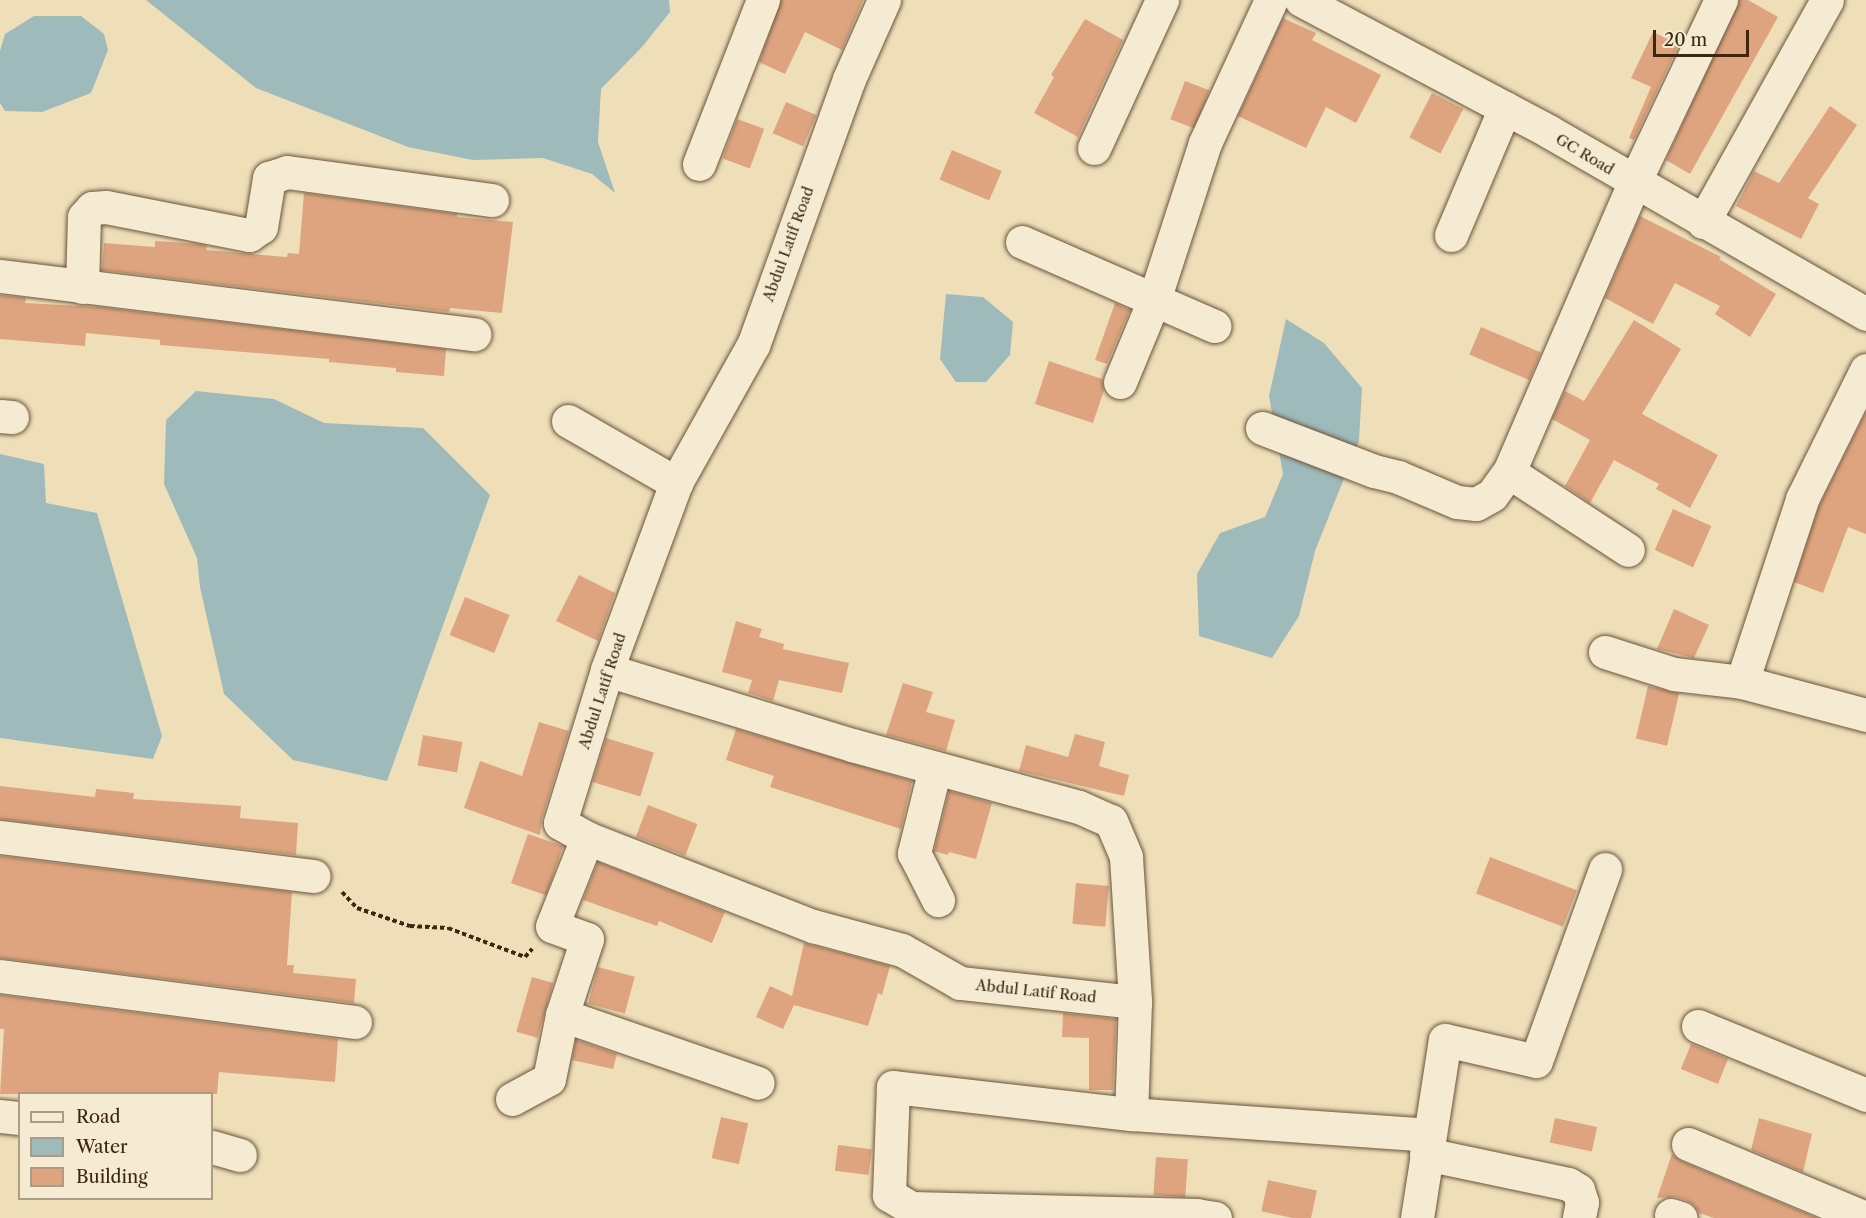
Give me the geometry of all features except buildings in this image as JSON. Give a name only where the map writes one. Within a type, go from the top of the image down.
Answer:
[{"type":"street","points":[[699,164],[763,0]]},
{"type":"street","name":"Abdul Latif Road","points":[[884,0],[841,101],[753,345],[676,483],[607,670],[560,823],[587,838],[813,926],[902,950],[960,983],[1135,1002]]},
{"type":"street","points":[[1094,148],[1162,0]]},
{"type":"street","points":[[1120,382],[1154,300],[1204,143],[1271,0]]},
{"type":"street","name":"GC Road","points":[[1301,0],[1345,11],[1505,108],[1866,314]]},
{"type":"street","points":[[1262,428],[1374,471],[1407,480],[1457,502],[1476,504],[1492,495],[1509,472],[1634,183],[1721,0]]},
{"type":"street","points":[[1703,222],[1827,0]]},
{"type":"street","points":[[1451,235],[1505,108]]},
{"type":"street","points":[[82,287],[84,217],[92,208],[106,207],[249,236],[261,227],[269,178],[287,172],[492,200]]},
{"type":"street","points":[[1022,242],[1214,326]]},
{"type":"street","points":[[0,276],[474,334]]},
{"type":"street","points":[[1742,682],[1802,500],[1866,370]]},
{"type":"street","points":[[568,421],[676,483]]},
{"type":"street","points":[[1509,472],[1628,550]]},
{"type":"street","points":[[1605,652],[1674,674],[1742,682],[1866,715]]},
{"type":"street","points":[[607,670],[852,745],[1079,807],[1111,821],[1126,857],[1135,1002],[1131,1114]]},
{"type":"street","points":[[935,768],[914,853],[938,900]]},
{"type":"street","points":[[0,837],[314,876]]},
{"type":"street","points":[[513,1099],[549,1079],[562,1015],[587,939],[552,926],[587,838]]},
{"type":"street","points":[[1417,1218],[1445,1040],[1536,1061],[1605,869]]},
{"type":"street","points":[[0,976],[355,1022]]},
{"type":"street","points":[[562,1015],[759,1083]]},
{"type":"street","points":[[1698,1026],[1866,1095]]},
{"type":"street","points":[[1203,1217],[911,1208],[889,1195],[893,1087],[1428,1145],[1568,1184],[1578,1190],[1582,1202],[1579,1218]]},
{"type":"street","points":[[0,1116],[18,1118]]},
{"type":"street","points":[[1688,1144],[1866,1218]]},
{"type":"path","points":[[314,876],[332,881],[357,908],[410,926],[448,928],[525,957],[552,926]]},
{"type":"water","points":[[146,0],[669,0],[670,12],[642,47],[601,89],[598,142],[615,193],[592,174],[543,158],[473,160],[408,147],[256,88]]},
{"type":"water","points":[[34,16],[81,16],[104,34],[108,50],[91,93],[42,112],[5,111],[0,103],[0,51],[5,34]]},
{"type":"water","points":[[946,294],[983,297],[1013,322],[1010,355],[986,382],[956,382],[940,359]]},
{"type":"water","points":[[1286,319],[1324,343],[1362,388],[1359,441],[1315,551],[1299,616],[1272,658],[1199,636],[1197,574],[1220,533],[1265,517],[1283,474],[1269,396]]},
{"type":"water","points":[[196,391],[274,399],[324,423],[423,428],[490,495],[387,781],[293,760],[224,694],[200,587],[197,558],[164,484],[166,420]]},
{"type":"water","points":[[0,454],[44,464],[46,503],[97,513],[162,736],[153,759],[0,738]]}]
